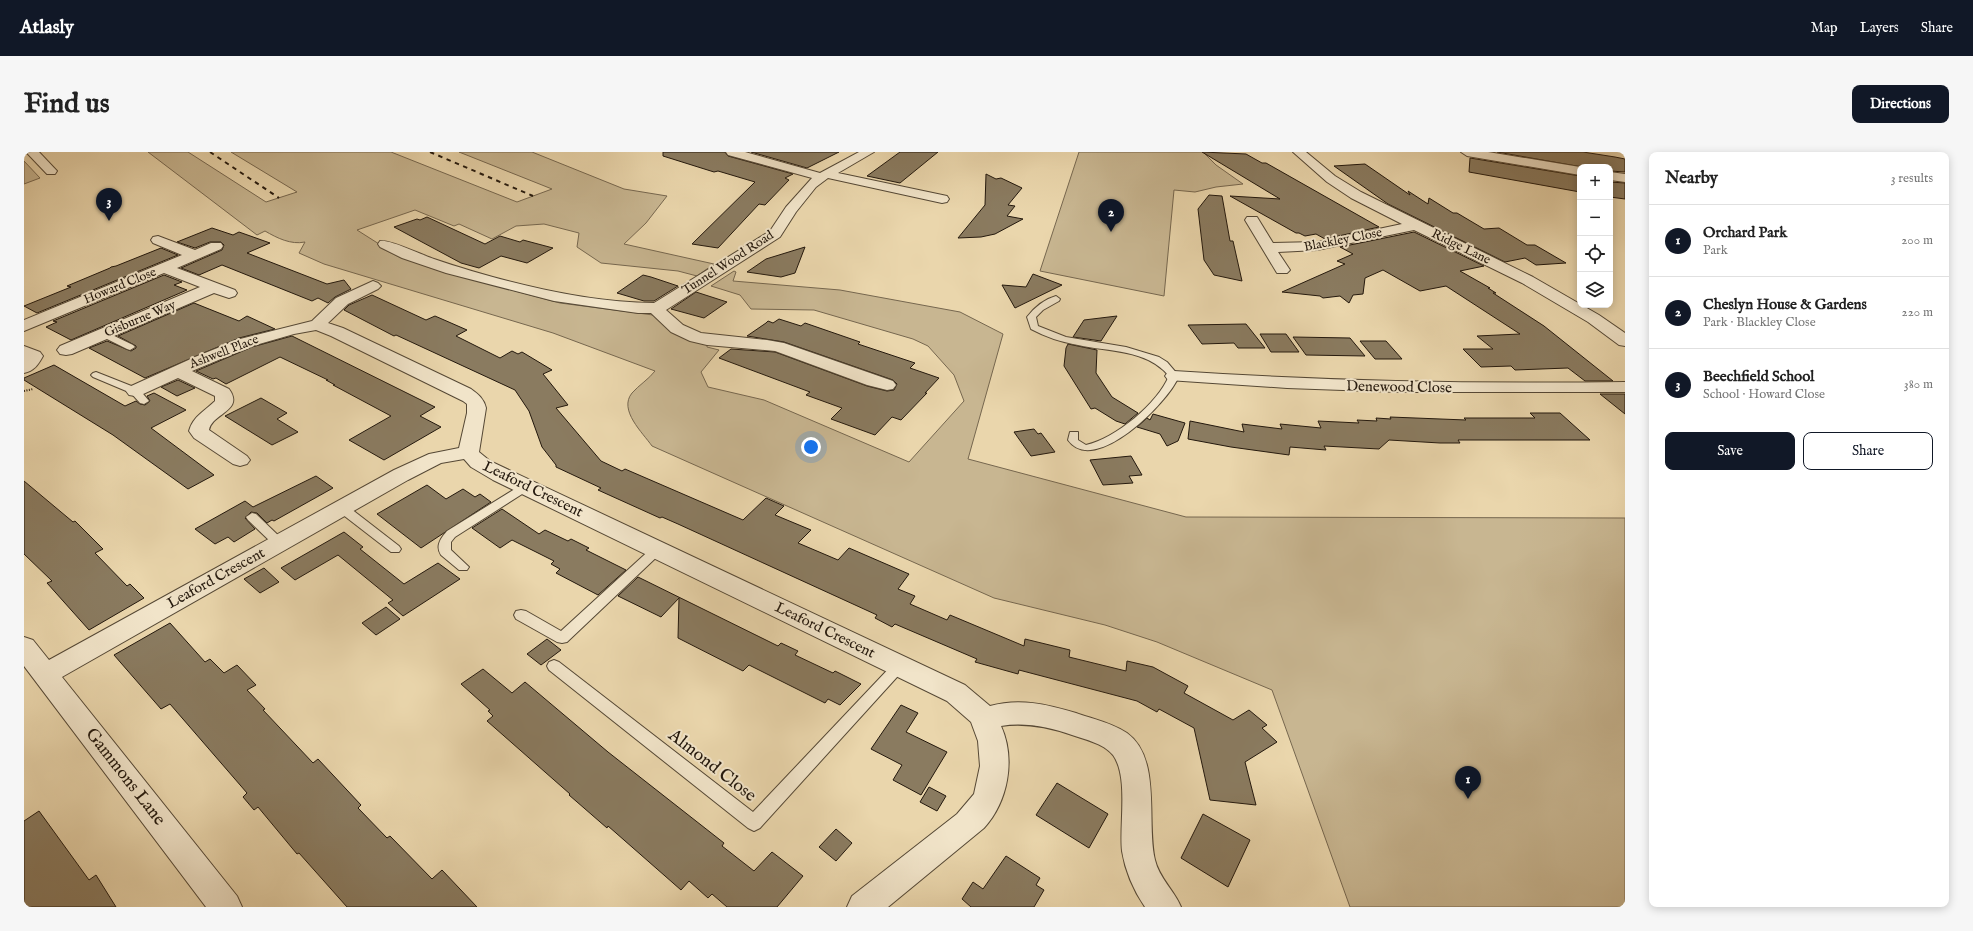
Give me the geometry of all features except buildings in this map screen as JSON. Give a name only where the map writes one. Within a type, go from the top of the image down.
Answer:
[{"type":"street","points":[[32,152],[51,171]]},
{"type":"street","points":[[732,152],[823,175],[942,199]]},
{"type":"street","name":"Tunnel Wood Road","points":[[655,308],[664,305],[775,234],[804,193],[823,175],[868,152]]},
{"type":"street","name":"Ridge Lane","points":[[1299,152],[1320,171],[1343,187],[1539,286],[1625,340]]},
{"type":"street","points":[[1467,152],[1577,170]]},
{"type":"street","points":[[1613,176],[1625,178]]},
{"type":"street","points":[[1252,220],[1282,270]]},
{"type":"street","name":"Blackley Close","points":[[1268,248],[1317,246],[1416,225]]},
{"type":"street","points":[[158,240],[196,255]]},
{"type":"street","points":[[384,244],[407,255],[451,270],[560,298],[638,308],[655,308],[680,330],[690,335],[710,339],[755,342],[777,346],[804,355],[857,377],[887,385]]},
{"type":"street","name":"Howard Close","points":[[24,326],[216,246]]},
{"type":"street","name":"Gisburne Way","points":[[66,350],[104,334],[222,290],[164,268]]},
{"type":"street","points":[[373,286],[342,301],[317,325],[337,332],[468,396],[476,403],[478,409],[468,442],[469,452]]},
{"type":"street","name":"Ashwell Place","points":[[139,396],[178,371],[215,354],[290,330],[317,325]]},
{"type":"street","points":[[24,351],[34,356],[31,362],[24,368]]},
{"type":"street","points":[[178,371],[223,392],[226,396],[226,399],[220,407],[201,421],[199,431],[201,434],[240,460]]},
{"type":"street","name":"Denewood Close","points":[[1174,376],[1252,382],[1415,388],[1625,387]]},
{"type":"street","name":"Leaford Crescent","points":[[44,674],[421,464],[443,457],[469,452],[472,458],[479,464],[956,693],[969,702],[984,719],[994,752],[994,767],[992,783],[987,798],[979,813],[964,828],[863,907]]},
{"type":"street","name":"Gammons Lane","points":[[24,647],[226,907]]},
{"type":"street","points":[[984,719],[1007,713],[1031,712],[1063,720],[1114,739],[1122,745],[1127,752],[1134,774],[1137,846],[1141,866],[1147,880],[1165,907]]},
{"type":"lane","points":[[1056,299],[1040,308],[1031,317],[1034,327],[1043,333],[1060,339],[1138,353],[1157,359],[1174,376],[1172,384],[1139,419],[1097,445],[1085,448],[1073,440],[1074,434]]},
{"type":"lane","points":[[104,334],[130,347]]},
{"type":"lane","points":[[96,375],[139,396]]},
{"type":"lane","points":[[463,567],[445,552],[446,541],[451,534],[526,486]]},
{"type":"lane","points":[[342,508],[394,549]]},
{"type":"lane","points":[[252,517],[279,543]]},
{"type":"lane","points":[[520,615],[562,638],[658,549]]},
{"type":"lane","name":"Almond Close","points":[[554,666],[754,823],[900,666]]},
{"type":"path","points":[[24,391],[33,389]]},
{"type":"shaded area","points":[[148,152],[188,152],[266,202],[297,192],[231,152],[391,152],[517,202],[552,189],[459,152],[532,152],[624,189],[667,196],[646,223],[624,244],[714,264],[697,276],[678,271],[601,263],[577,247],[579,233],[544,224],[516,226],[492,239],[459,224],[454,226],[415,210],[357,230],[398,256],[437,270],[560,303],[653,315],[707,344],[707,347],[719,350],[701,372],[708,387],[764,400],[909,462],[964,401],[954,375],[928,346],[913,339],[814,310],[751,309],[740,295],[711,286],[734,271],[736,272],[733,281],[840,290],[960,312],[1003,334],[968,459],[1186,517],[1625,518],[1625,907],[1350,907],[1272,690],[1157,642],[1105,625],[994,598],[652,446],[633,421],[628,407],[628,400],[632,393],[655,371],[553,333],[324,264],[299,253],[305,242],[289,242],[265,231],[257,235]]},
{"type":"shaded area","points":[[1079,152],[1203,152],[1216,165],[1243,184],[1216,187],[1195,192],[1174,190],[1164,296],[1040,271]]},
{"type":"shaded area","points":[[24,161],[40,178],[24,184]]},
{"type":"railway","points":[[210,152],[279,198]]},
{"type":"railway","points":[[430,152],[533,196]]},
{"type":"place","name":"Beechfield School","points":[[109,221]]},
{"type":"place","name":"Cheslyn House & Gardens","points":[[1111,232]]},
{"type":"place","name":"Orchard Park","points":[[1468,799]]}]
